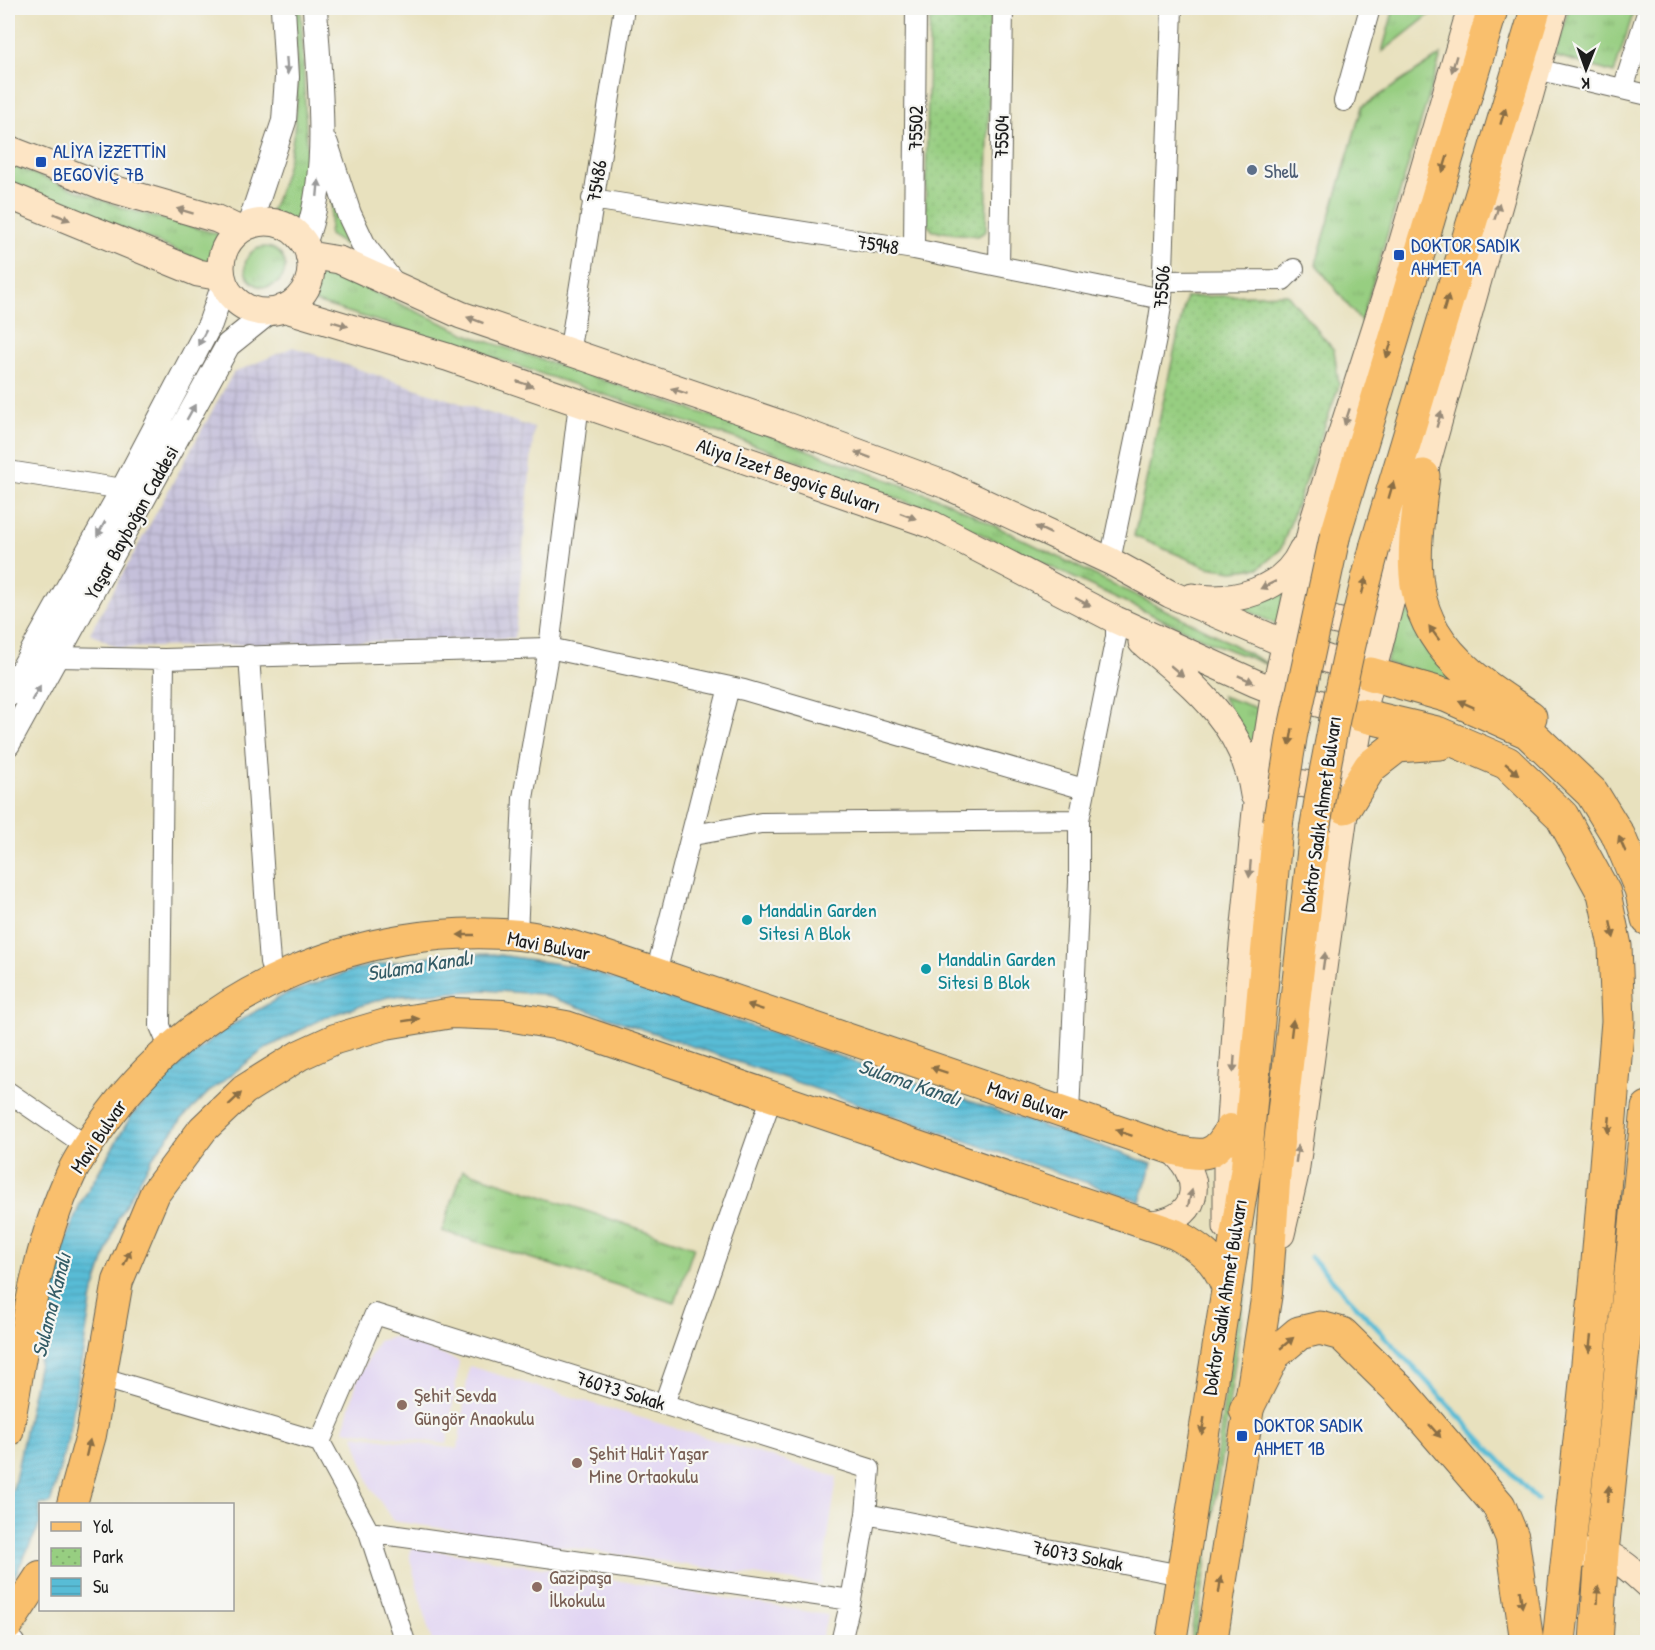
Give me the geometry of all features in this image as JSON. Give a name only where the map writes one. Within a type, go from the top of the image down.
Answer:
[{"type":"highway","points":[[1423,476],[1414,545],[1415,575],[1420,603],[1431,631],[1469,674],[1535,721],[1592,793],[1620,837],[1641,889],[1647,919]]},
{"type":"highway","points":[[1371,674],[1448,696],[1528,732],[1592,793]]},
{"type":"highway","points":[[1361,715],[1437,733],[1507,763],[1562,816],[1604,893],[1615,946],[1617,1033],[1596,1286],[1559,1642]]},
{"type":"highway","points":[[1334,824],[1370,767],[1397,746],[1460,743]]},
{"type":"highway","points":[[1597,1641],[1602,1552],[1647,1108]]},
{"type":"highway","points":[[1246,1410],[1274,1354],[1299,1333],[1320,1328],[1342,1334],[1399,1390],[1498,1506],[1512,1537],[1527,1642]]},
{"type":"main road","points":[[1226,1286],[1230,1129],[1275,691],[1304,562],[1324,530],[1398,255],[1471,8]]},
{"type":"main road","name":"Doktor Sadık Ahmet Bulvarı","points":[[1172,1642],[1246,1167],[1263,822],[1292,735],[1324,530],[1493,8]]},
{"type":"main road","name":"Doktor Sadık Ahmet Bulvarı","points":[[1212,1642],[1246,1410],[1266,1293],[1276,1169],[1334,824],[1329,740],[1348,647],[1375,546],[1536,8]]},
{"type":"main road","points":[[1334,824],[1393,586],[1554,8]]},
{"type":"main road","points":[[8,149],[106,187],[244,228],[275,223],[289,228],[307,250],[339,260],[461,315],[569,354],[778,423],[946,485],[1110,561],[1170,594],[1286,644],[1371,674]]},
{"type":"main road","points":[[8,195],[198,273],[223,281]]},
{"type":"main road","points":[[244,228],[227,245],[222,257],[223,281],[231,295],[248,308],[276,310],[295,301],[304,290],[309,278],[307,250]]},
{"type":"main road","name":"Aliya İzzet Begoviç Bulvarı","points":[[276,310],[447,357],[933,525],[1116,620],[1275,691],[1361,715]]},
{"type":"main road","points":[[1170,594],[1207,600],[1235,599],[1273,584],[1324,530]]},
{"type":"main road","points":[[1304,562],[1304,583],[1312,606],[1322,616],[1335,622],[1347,623],[1369,617],[1384,603],[1393,586]]},
{"type":"main road","points":[[1116,620],[1186,678],[1230,726],[1251,774],[1263,822]]},
{"type":"main road","points":[[1263,822],[1262,806],[1275,790],[1290,783],[1305,783],[1327,794],[1338,819],[1334,824]]},
{"type":"main road","name":"Mavi Bulvar","points":[[8,1432],[12,1381],[48,1231],[71,1173],[88,1147],[136,1082],[170,1048],[228,1005],[304,966],[350,950],[434,936],[517,935],[589,951],[1171,1149],[1197,1155],[1212,1152],[1222,1145],[1230,1129]]},
{"type":"main road","points":[[72,1503],[91,1435],[118,1281],[155,1193],[203,1129],[244,1090],[300,1055],[334,1039],[386,1024],[452,1013],[503,1015],[566,1026],[1175,1234],[1204,1251],[1221,1272],[1226,1286]]},
{"type":"main road","points":[[1147,1224],[1175,1220],[1188,1208],[1191,1200],[1193,1189],[1188,1170],[1171,1149]]},
{"type":"main road","points":[[1597,1641],[1570,1607],[1565,1581],[1578,1557],[1593,1551],[1602,1552],[1632,1571],[1647,1585]]},
{"type":"main road","points":[[8,1625],[39,1578]]},
{"type":"street","points":[[244,228],[284,121],[287,77],[283,8]]},
{"type":"street","points":[[307,250],[316,209],[321,150],[315,8]]},
{"type":"street","name":"75486","points":[[569,354],[624,8]]},
{"type":"street","name":"75502","points":[[914,249],[916,8]]},
{"type":"street","name":"75504","points":[[999,266],[1003,8]]},
{"type":"street","name":"75506","points":[[1110,561],[1156,339],[1162,290],[1172,8]]},
{"type":"street","points":[[1344,101],[1370,8]]},
{"type":"street","points":[[1623,89],[1647,10]]},
{"type":"street","points":[[1536,69],[1647,95]]},
{"type":"street","points":[[321,128],[349,214],[365,248],[395,286]]},
{"type":"street","name":"75948","points":[[592,199],[914,249],[999,266],[1162,290],[1283,280],[1294,269]]},
{"type":"street","name":"Yaşar Bayboğan Caddesi","points":[[8,695],[16,666],[123,489],[210,324],[223,281]]},
{"type":"street","name":"Yaşar Bayboğan Caddesi","points":[[8,744],[228,345],[276,310]]},
{"type":"street","points":[[517,935],[523,798],[549,648],[579,403]]},
{"type":"street","points":[[8,471],[123,489]]},
{"type":"street","points":[[1069,1114],[1079,882],[1079,820],[1116,637],[1116,620]]},
{"type":"street","points":[[57,657],[164,659],[549,648],[729,687],[1084,789]]},
{"type":"street","points":[[249,655],[268,943],[275,981]]},
{"type":"street","points":[[164,659],[160,1026],[170,1048]]},
{"type":"street","points":[[656,973],[729,687]]},
{"type":"street","points":[[693,835],[761,824],[1079,820]]},
{"type":"street","points":[[8,1092],[88,1147]]},
{"type":"street","points":[[664,1404],[772,1096]]},
{"type":"street","name":"76073 Sokak","points":[[320,1442],[375,1314],[870,1469],[866,1514],[1181,1575]]},
{"type":"street","points":[[100,1377],[320,1442],[369,1532],[405,1642]]},
{"type":"street","points":[[841,1642],[866,1514]]},
{"type":"street","points":[[369,1532],[851,1600]]},
{"type":"street","points":[[8,1642],[14,1642]]},
{"type":"shaded area","points":[[293,347],[534,428],[515,638],[118,648],[90,633],[233,373]]},
{"type":"shaded area","name":"Şehit Sevda Güngör Anaokulu","points":[[394,1337],[459,1361],[447,1444],[344,1430],[357,1380],[378,1341]]},
{"type":"shaded area","name":"Şehit Halit Yaşar Mine Ortaokulu","points":[[469,1366],[837,1477],[821,1585],[393,1521],[370,1486],[354,1435],[458,1449]]},
{"type":"shaded area","name":"Gazipaşa İlkokulu","points":[[414,1547],[828,1615],[820,1642],[432,1642],[410,1559],[410,1551]]},
{"type":"green space","points":[[294,8],[301,8],[307,151],[300,226],[269,216],[288,163],[296,114],[297,63]]},
{"type":"green space","points":[[930,8],[991,8],[986,231],[978,236],[933,231],[925,222]]},
{"type":"green space","points":[[1394,8],[1438,8],[1382,52]]},
{"type":"green space","points":[[1569,8],[1635,8],[1614,73],[1554,55]]},
{"type":"green space","points":[[1441,55],[1361,322],[1316,264],[1362,107]]},
{"type":"green space","points":[[8,164],[123,208],[222,235],[215,250],[214,266],[8,181]]},
{"type":"green space","points":[[335,173],[353,250],[329,235]]},
{"type":"green space","points":[[265,247],[273,248],[279,253],[284,259],[284,275],[279,281],[273,286],[265,287],[257,286],[251,281],[246,275],[245,267],[246,259],[251,253],[257,248]]},
{"type":"green space","points":[[318,267],[471,336],[756,431],[945,501],[1216,635],[1271,666],[1212,643],[939,514],[752,444],[467,349],[306,299],[314,285]]},
{"type":"green space","points":[[1287,294],[1334,350],[1339,386],[1281,549],[1259,568],[1233,571],[1207,567],[1134,536],[1186,297]]},
{"type":"green space","points":[[1286,585],[1279,626],[1235,604]]},
{"type":"green space","points":[[1403,602],[1424,642],[1463,685],[1386,663]]},
{"type":"green space","points":[[1222,696],[1262,710],[1256,767],[1241,730]]},
{"type":"green space","points":[[463,1170],[694,1247],[675,1303],[442,1231]]},
{"type":"green space","points":[[1242,1277],[1247,1279],[1195,1642],[1190,1642]]},
{"type":"water","name":"Sulama Kanalı","points":[[493,954],[579,967],[1152,1164],[1140,1201],[541,994],[484,990],[388,997],[325,1017],[265,1049],[210,1091],[182,1119],[153,1157],[118,1218],[92,1297],[69,1435],[51,1501],[39,1503],[39,1526],[8,1590],[8,1499],[14,1485],[62,1250],[80,1204],[131,1116],[177,1068],[223,1030],[284,995],[356,969],[436,955]]},
{"type":"waterway","points":[[1311,1257],[1536,1499]]},
{"type":"place","name":"ALİYA İZZETTİN BEGOVİÇ 7B","points":[[41,162]]},
{"type":"place","name":"Shell","points":[[1252,170]]},
{"type":"place","name":"DOKTOR SADIK AHMET 1A","points":[[1399,255]]},
{"type":"place","name":"Mandalin Garden Sitesi A Blok","points":[[747,920]]},
{"type":"place","name":"Mandalin Garden Sitesi B Blok","points":[[926,969]]},
{"type":"place","name":"Şehit Sevda Güngör Anaokulu","points":[[402,1405]]},
{"type":"place","name":"DOKTOR SADIK AHMET 1B","points":[[1242,1436]]},
{"type":"place","name":"Şehit Halit Yaşar Mine Ortaokulu","points":[[577,1463]]},
{"type":"place","name":"Gazipaşa İlkokulu","points":[[537,1587]]}]
